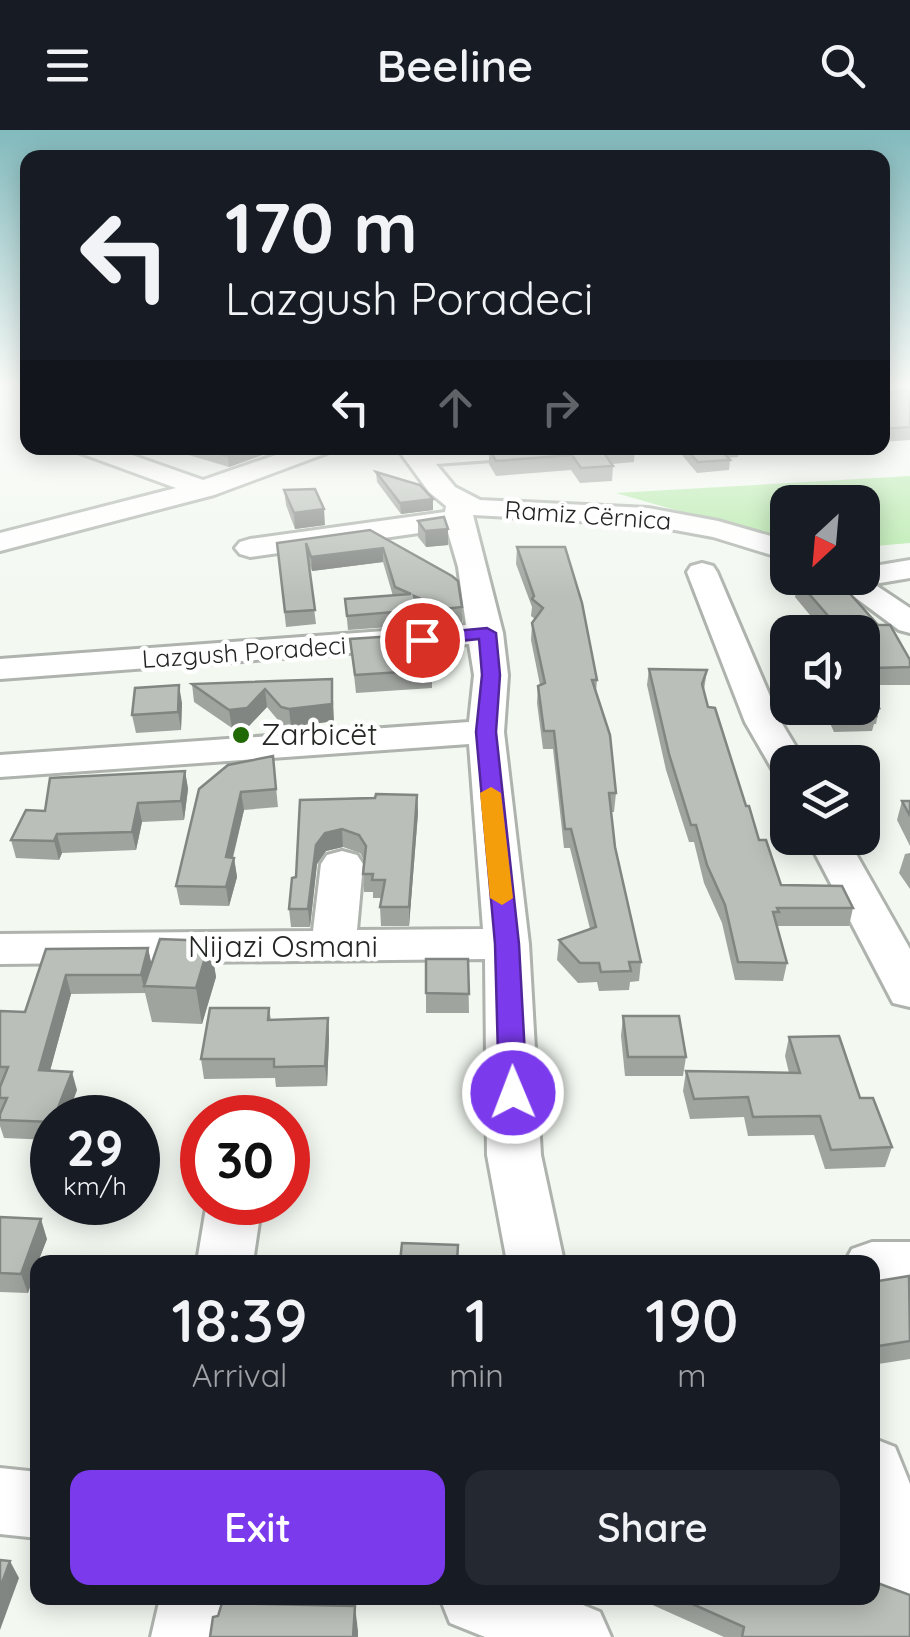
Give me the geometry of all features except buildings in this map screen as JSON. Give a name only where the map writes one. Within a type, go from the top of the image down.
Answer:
[{"type":"street","points":[[109,455],[204,489]]},
{"type":"street","points":[[0,542],[204,489],[286,455]]},
{"type":"street","name":"Ramiz Cërnica","points":[[416,455],[459,511],[646,516],[703,526],[770,546]]},
{"type":"street","points":[[250,548],[459,511],[487,633],[491,675],[486,732],[507,944],[514,1156],[535,1255]]},
{"type":"street","points":[[880,574],[910,569]]},
{"type":"street","points":[[702,572],[762,722],[776,745]]},
{"type":"street","points":[[875,595],[910,623]]},
{"type":"street","name":"Lazgush Poradeci","points":[[0,669],[487,633]]},
{"type":"street","points":[[0,766],[486,732]]},
{"type":"street","points":[[836,855],[910,991]]},
{"type":"street","points":[[337,946],[334,921],[342,864]]},
{"type":"street","name":"Nijazi Osmani","points":[[0,949],[507,944]]},
{"type":"street","points":[[225,1255],[231,1225]]},
{"type":"street","points":[[880,1267],[910,1267]]},
{"type":"street","points":[[880,1491],[910,1572]]},
{"type":"street","points":[[0,1500],[30,1504]]},
{"type":"street","points":[[187,1637],[194,1605]]},
{"type":"street","points":[[502,1605],[560,1620]]},
{"type":"green space","points":[[910,476],[910,543],[880,546],[880,485],[770,485],[770,537],[616,493]]},
{"type":"slow traffic","points":[[491,793],[502,898]]},
{"type":"place","name":"Zarbicët","points":[[241,735]]},
{"type":"route","points":[[422,640],[487,633],[491,675],[486,732],[507,944],[513,1093]]}]
